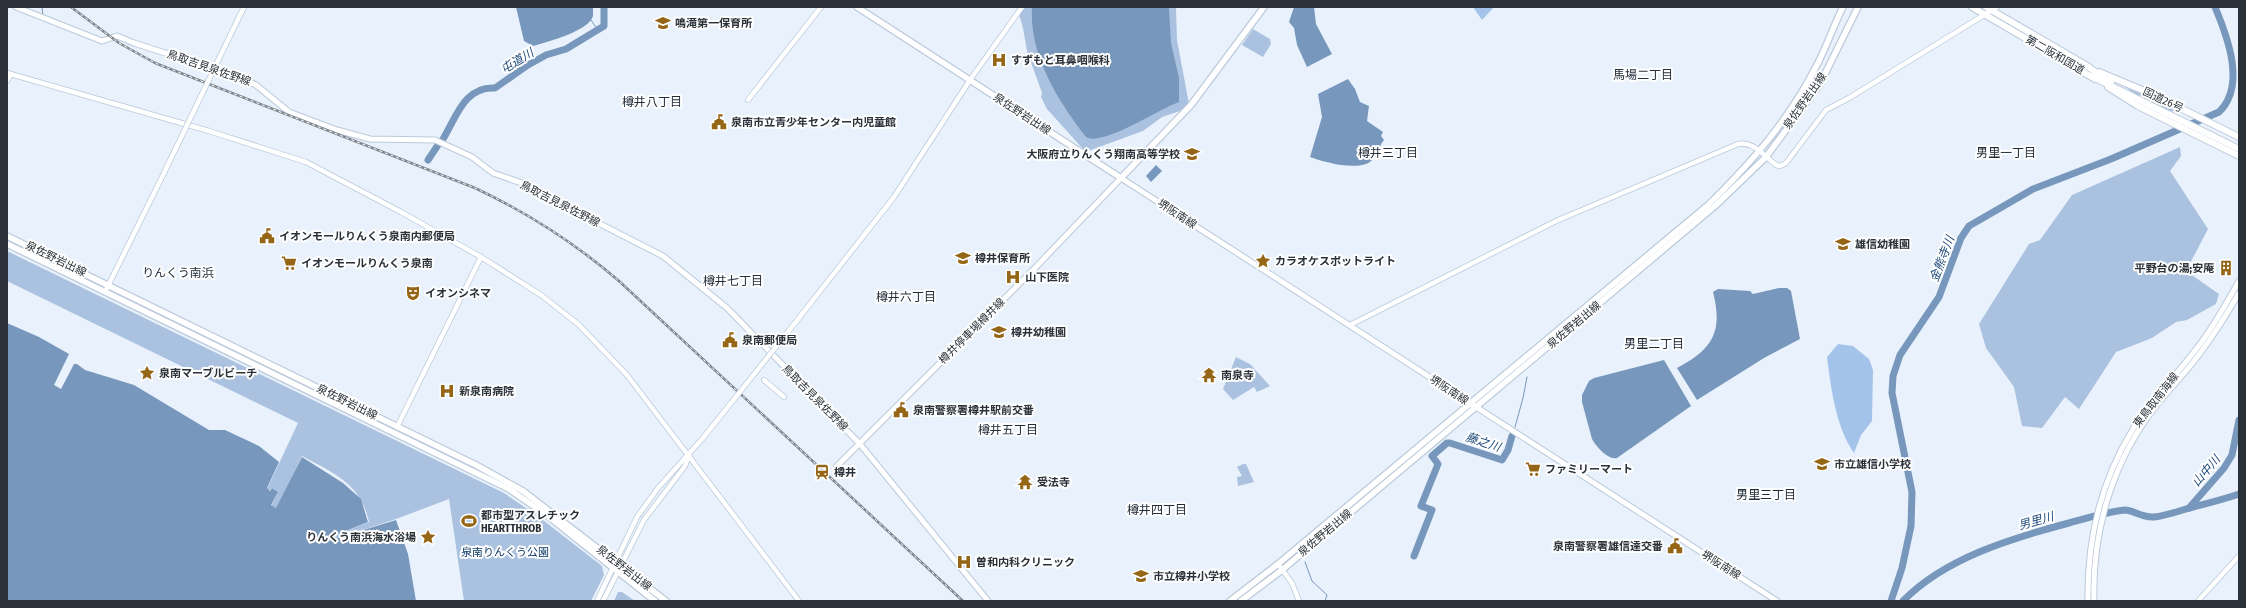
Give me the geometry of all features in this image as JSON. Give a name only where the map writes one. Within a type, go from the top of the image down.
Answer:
[{"type":"highway","name":"第二阪和国道","points":[[1972,7],[2091,76],[2140,100]]},
{"type":"highway","name":"第二阪和国道","points":[[1986,7],[1994,9],[2159,113],[2239,149]]},
{"type":"highway","name":"国道26号","points":[[2085,65],[2239,136]]},
{"type":"highway","name":"国道26号","points":[[2091,76],[2138,106],[2159,113],[2204,140],[2239,156]]},
{"type":"main road","name":"鳥取吉見泉佐野線","points":[[16,7],[102,41],[117,36],[134,43],[240,77],[256,85],[289,112],[337,130],[370,138],[435,140],[472,157],[493,173],[533,187],[563,205],[663,256],[727,308],[860,444],[988,601]]},
{"type":"main road","name":"泉佐野岩出線","points":[[857,7],[1121,178]]},
{"type":"main road","points":[[1121,178],[1191,105],[1264,7]]},
{"type":"main road","name":"泉佐野岩出線","points":[[1230,601],[1278,564],[1708,205],[1760,152],[1776,133],[1818,64],[1843,7]]},
{"type":"main road","name":"泉佐野岩出線","points":[[1241,601],[1282,570],[1715,206],[1766,157],[1820,84],[1858,7]]},
{"type":"main road","name":"樽井停車場樽井線","points":[[837,466],[1034,269],[1121,178]]},
{"type":"main road","name":"堺阪南線","points":[[1121,178],[1777,601]]},
{"type":"main road","name":"泉佐野岩出線","points":[[7,236],[397,427],[476,464],[523,491],[666,601]]},
{"type":"main road","name":"泉佐野岩出線","points":[[7,244],[508,489],[548,516],[655,601]]},
{"type":"main road","name":"東鳥取南海線","points":[[2088,601],[2090,555],[2096,520],[2104,493],[2144,412],[2208,332],[2239,282]]},
{"type":"main road","name":"東鳥取南海線","points":[[2094,601],[2094,572],[2102,522],[2125,449],[2148,416],[2217,330],[2239,294]]},
{"type":"street","points":[[105,292],[244,7]]},
{"type":"street","points":[[748,100],[821,7]]},
{"type":"street","points":[[604,601],[637,517],[658,488],[703,438],[894,197],[970,80],[1022,7]]},
{"type":"street","points":[[1350,325],[1550,224],[1738,144],[1748,143],[1776,165],[1780,166],[1785,163],[1826,110],[1849,98],[1994,9]]},
{"type":"street","points":[[7,81],[9,73],[209,131],[306,162],[363,191],[480,257],[542,295],[578,324],[627,375],[800,601]]},
{"type":"street","points":[[397,427],[480,257]]},
{"type":"street","points":[[764,380],[784,397]]},
{"type":"street","points":[[2198,601],[2239,556]]},
{"type":"street","points":[[1278,564],[1292,583],[1299,601]]},
{"type":"street","points":[[597,601],[615,570]]},
{"type":"green space","points":[[1017,7],[1176,7],[1177,40],[1189,104],[1180,111],[1162,117],[1143,131],[1088,151],[1083,149],[1047,109],[1041,97],[1042,93],[1027,51]]},
{"type":"green space","points":[[1253,29],[1270,39],[1271,44],[1263,57],[1242,45]]},
{"type":"green space","points":[[2125,87],[2141,92],[2176,111],[2158,107]]},
{"type":"green space","points":[[2180,147],[2181,156],[2170,171],[2208,229],[2186,271],[2219,294],[2216,304],[2187,320],[2176,322],[2152,338],[2116,352],[2079,409],[2065,397],[2042,428],[2022,426],[2014,387],[1986,348],[1979,324],[2029,244],[2040,240],[2072,195]]},
{"type":"green space","name":"泉南りんくう公園","points":[[7,251],[504,493],[539,517],[602,566],[604,575],[591,601],[464,601],[449,499],[396,519],[329,541],[328,538],[369,522],[360,498],[353,489],[335,474],[302,456],[277,508],[271,506],[278,492],[272,488],[270,490],[267,489],[298,423],[7,281]]},
{"type":"green space","points":[[1236,357],[1250,364],[1270,386],[1257,392],[1254,387],[1233,400],[1223,389]]},
{"type":"green space","points":[[1246,464],[1254,482],[1238,486],[1237,477],[1242,476],[1237,467]]},
{"type":"green space","points":[[618,592],[622,592],[635,601],[614,601]]},
{"type":"shaded area","points":[[516,7],[593,7],[593,16],[590,21],[576,31],[557,39],[533,46],[524,41]]},
{"type":"shaded area","points":[[1032,7],[1169,7],[1171,43],[1179,78],[1179,102],[1131,126],[1104,137],[1094,139],[1086,137],[1056,93],[1040,60],[1032,25]]},
{"type":"shaded area","points":[[1294,7],[1314,7],[1316,24],[1332,54],[1307,67],[1297,45],[1294,28],[1289,22]]},
{"type":"shaded area","points":[[1473,7],[1494,7],[1482,20]]},
{"type":"shaded area","points":[[1348,79],[1355,89],[1360,102],[1369,106],[1367,121],[1383,132],[1381,136],[1384,140],[1373,159],[1368,163],[1352,166],[1333,164],[1310,157],[1322,117],[1318,94]]},
{"type":"shaded area","points":[[1156,165],[1162,171],[1151,182],[1146,176]]},
{"type":"shaded area","points":[[1779,288],[1787,288],[1791,291],[1800,339],[1764,358],[1697,400],[1677,368],[1699,354],[1712,338],[1717,318],[1713,292],[1718,289],[1750,291],[1753,294]]},
{"type":"shaded area","points":[[7,323],[39,337],[69,354],[54,385],[61,389],[74,364],[77,364],[85,370],[134,385],[209,430],[225,430],[259,446],[279,462],[267,488],[270,491],[272,488],[278,492],[271,505],[276,508],[302,457],[343,483],[361,499],[368,522],[328,538],[328,541],[396,520],[408,554],[416,601],[7,601]]},
{"type":"shaded area","points":[[1838,344],[1853,346],[1869,359],[1873,370],[1872,421],[1861,435],[1854,453],[1843,432],[1835,407],[1830,382],[1827,357]]},
{"type":"shaded area","points":[[1664,360],[1691,406],[1617,458],[1609,457],[1599,449],[1592,439],[1582,402],[1582,395],[1589,381],[1594,378]]},
{"type":"waterway","points":[[42,7],[43,16]]},
{"type":"waterway","name":"屯道川","points":[[443,139],[457,113],[468,98],[476,92],[484,89],[495,88],[528,65],[546,55],[566,49],[604,26],[604,7]]},
{"type":"waterway","name":"金熊寺川","points":[[1891,601],[1902,568],[1911,526],[1912,492],[1892,393],[1893,376],[1900,355],[1939,297],[1961,238],[1969,226],[2033,189],[2111,159],[2219,112],[2227,101],[2232,89],[2233,76],[2229,47],[2215,7]]},
{"type":"waterway","points":[[591,20],[597,29]]},
{"type":"waterway","name":"屯道川","points":[[428,160],[438,145]]},
{"type":"waterway","name":"藤之川","points":[[1515,427],[1527,377]]},
{"type":"waterway","name":"山中川","points":[[2189,508],[2224,468],[2232,455],[2239,420]]},
{"type":"waterway","name":"藤之川","points":[[1414,556],[1432,510],[1421,506],[1438,464],[1432,456],[1447,443],[1450,443],[1502,460],[1508,450],[1512,436]]},
{"type":"waterway","name":"男里川","points":[[1903,601],[1920,586],[1959,561],[2025,535],[2090,517],[2125,510],[2150,517],[2162,516],[2239,494]]},
{"type":"waterway","points":[[1305,562],[1312,581],[1327,595],[1325,601]]},
{"type":"railway","points":[[71,7],[119,43],[155,63],[475,188],[532,218],[568,241],[619,281],[963,601]]},
{"type":"place","name":"鳴滝第一保育所","points":[[663,23]]},
{"type":"place","name":"すずもと耳鼻咽喉科","points":[[999,60]]},
{"type":"place","name":"泉南市立青少年センター内児童館","points":[[719,122]]},
{"type":"place","name":"大阪府立りんくう翔南高等学校","points":[[1192,154]]},
{"type":"place","name":"イオンモールりんくう泉南内郵便局","points":[[267,236]]},
{"type":"place","name":"雄信幼稚園","points":[[1843,244]]},
{"type":"place","name":"樽井保育所","points":[[963,258]]},
{"type":"place","name":"カラオケスポットライト","points":[[1263,261]]},
{"type":"place","name":"イオンモールりんくう泉南","points":[[289,263]]},
{"type":"place","name":"平野台の湯;安庵","points":[[2226,268]]},
{"type":"place","name":"山下医院","points":[[1013,277]]},
{"type":"place","name":"イオンシネマ","points":[[413,293]]},
{"type":"place","name":"樽井幼稚園","points":[[999,332]]},
{"type":"place","name":"泉南郵便局","points":[[730,340]]},
{"type":"place","name":"泉南マーブルビーチ","points":[[147,373]]},
{"type":"place","name":"南泉寺","points":[[1209,375]]},
{"type":"place","name":"新泉南病院","points":[[447,391]]},
{"type":"place","name":"泉南警察署樽井駅前交番","points":[[901,410]]},
{"type":"place","name":"市立雄信小学校","points":[[1822,464]]},
{"type":"place","name":"ファミリーマート","points":[[1533,469]]},
{"type":"place","name":"樽井","points":[[822,472]]},
{"type":"place","name":"受法寺","points":[[1025,482]]},
{"type":"place","name":"都市型アスレチック HEARTTHROB","points":[[469,521]]},
{"type":"place","name":"りんくう南浜海水浴場","points":[[428,537]]},
{"type":"place","name":"泉南警察署雄信達交番","points":[[1675,546]]},
{"type":"place","name":"曽和内科クリニック","points":[[964,562]]},
{"type":"place","name":"市立樽井小学校","points":[[1141,576]]},
{"type":"district","name":"馬場二丁目","points":[[1643,75]]},
{"type":"district","name":"樽井八丁目","points":[[652,102]]},
{"type":"district","name":"樽井三丁目","points":[[1388,153]]},
{"type":"district","name":"男里一丁目","points":[[2006,153]]},
{"type":"district","name":"りんくう南浜","points":[[178,273]]},
{"type":"district","name":"樽井七丁目","points":[[733,281]]},
{"type":"district","name":"樽井六丁目","points":[[906,297]]},
{"type":"district","name":"男里二丁目","points":[[1654,344]]},
{"type":"district","name":"樽井五丁目","points":[[1008,430]]},
{"type":"district","name":"男里三丁目","points":[[1766,495]]},
{"type":"district","name":"樽井四丁目","points":[[1157,510]]}]
